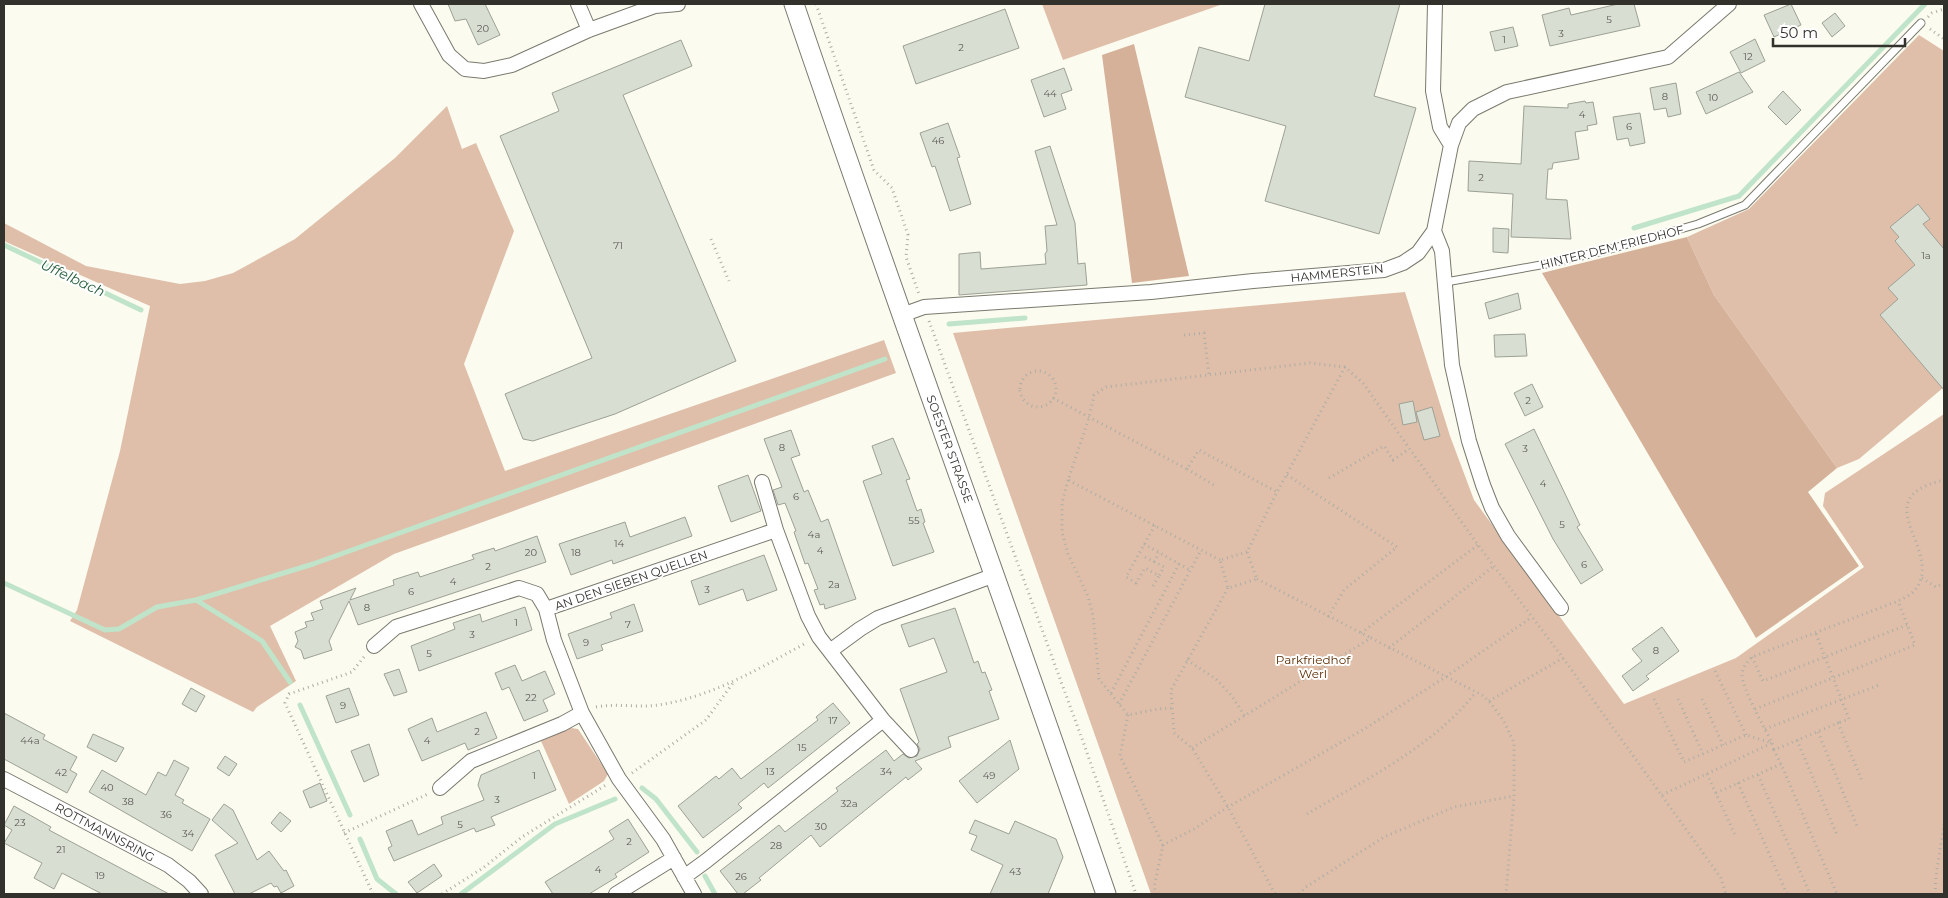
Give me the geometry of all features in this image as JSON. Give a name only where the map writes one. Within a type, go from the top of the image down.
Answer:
[{"type":"main road","name":"SOESTER STRASSE","points":[[794,4],[844,154],[995,575],[1106,894]]},
{"type":"street","points":[[421,4],[449,55],[465,69],[484,71],[512,65],[589,30],[656,5],[678,4]]},
{"type":"street","points":[[578,4],[589,30]]},
{"type":"street","points":[[1435,4],[1433,91],[1440,127],[1451,145]]},
{"type":"street","name":"HAMMERSTEIN","points":[[902,315],[924,307],[1151,292],[1384,270],[1403,263],[1418,253],[1434,231],[1451,145],[1459,124],[1473,109],[1507,92],[1668,57],[1729,4]]},
{"type":"street","points":[[1434,231],[1442,251],[1452,365],[1469,441],[1483,485],[1492,508],[1508,536],[1561,608]]},
{"type":"street","points":[[762,482],[776,530],[808,616],[819,637],[883,720],[911,750]]},
{"type":"street","name":"AN DEN SIEBEN QUELLEN","points":[[694,894],[663,839],[619,779],[582,713],[554,640],[546,608],[776,530]]},
{"type":"street","points":[[830,651],[878,618],[995,575]]},
{"type":"street","points":[[374,646],[396,628],[519,588],[537,594],[546,608]]},
{"type":"street","points":[[440,788],[471,761],[562,724],[582,713]]},
{"type":"street","points":[[684,877],[883,720]]},
{"type":"street","name":"ROTTMANNSRING","points":[[4,779],[168,865],[189,881],[201,894]]},
{"type":"street","points":[[616,894],[674,858]]},
{"type":"lane","name":"HINTER DEM FRIEDHOF","points":[[1446,282],[1546,264],[1608,250],[1698,224],[1745,205],[1920,23]]},
{"type":"path","points":[[816,4],[874,170],[892,188],[908,235],[906,257],[1085,747],[1136,894]]},
{"type":"path","points":[[711,239],[729,281]]},
{"type":"path","points":[[1184,335],[1204,333],[1209,375]]},
{"type":"path","points":[[1128,715],[1099,679],[1093,616],[1088,596],[1068,554],[1062,532],[1062,503],[1089,418],[1094,395],[1106,387],[1209,375],[1310,364],[1345,367],[1362,383],[1478,545],[1563,658],[1720,878],[1726,894]]},
{"type":"path","points":[[1256,580],[1247,552],[1276,492],[1345,367]]},
{"type":"path","points":[[1034,371],[1051,376],[1056,387],[1053,398],[1044,406],[1038,407],[1028,403],[1024,399],[1020,388],[1024,377],[1034,371]]},
{"type":"path","points":[[1053,398],[1214,485]]},
{"type":"path","points":[[1329,478],[1384,446],[1393,460],[1408,449]]},
{"type":"path","points":[[1187,469],[1199,450],[1276,492]]},
{"type":"path","points":[[1287,475],[1396,547],[1344,590],[1328,617]]},
{"type":"path","points":[[1068,480],[1220,560],[1247,552]]},
{"type":"path","points":[[1837,894],[1781,764],[1744,686],[1742,675],[1744,667],[1752,658],[1898,601],[1914,592],[1922,578],[1922,562],[1907,520],[1910,496],[1920,487],[1944,480]]},
{"type":"path","points":[[1155,525],[1126,578],[1136,583],[1145,568],[1159,576]]},
{"type":"path","points":[[1144,544],[1190,570]]},
{"type":"path","points":[[1361,633],[1478,545]]},
{"type":"path","points":[[1119,704],[1201,550]]},
{"type":"path","points":[[1154,562],[1159,553]]},
{"type":"path","points":[[1145,557],[1164,567],[1153,586]]},
{"type":"path","points":[[1220,560],[1228,588]]},
{"type":"path","points":[[1110,693],[1180,564]]},
{"type":"path","points":[[1389,648],[1494,566]]},
{"type":"path","points":[[1922,578],[1936,586],[1944,583]]},
{"type":"path","points":[[1275,894],[1228,807],[1192,748],[1174,733],[1171,690],[1228,588],[1256,580],[1447,676],[1489,701],[1504,721],[1514,743],[1514,796],[1506,894]]},
{"type":"path","points":[[1755,708],[1915,645],[1898,601]]},
{"type":"path","points":[[1163,845],[1194,829],[1228,807],[1366,728],[1447,676],[1532,617]]},
{"type":"path","points":[[1752,658],[1763,681],[1908,626]]},
{"type":"path","points":[[1774,750],[1849,719],[1816,634]]},
{"type":"path","points":[[582,713],[595,707],[608,705],[637,707],[676,702],[696,697],[733,683],[819,637]]},
{"type":"path","points":[[1192,748],[1372,638]]},
{"type":"path","points":[[373,894],[285,702],[289,694],[352,672],[374,646]]},
{"type":"path","points":[[1489,701],[1563,658]]},
{"type":"path","points":[[1187,660],[1216,679],[1231,695],[1245,716]]},
{"type":"path","points":[[1715,671],[1746,735]]},
{"type":"path","points":[[442,894],[483,868],[522,837],[606,785],[632,773],[706,720],[733,683]]},
{"type":"path","points":[[1765,729],[1879,685]]},
{"type":"path","points":[[1307,814],[1421,745],[1462,710],[1476,692]]},
{"type":"path","points":[[1654,699],[1684,762],[1746,735],[1772,744]]},
{"type":"path","points":[[1678,699],[1703,754]]},
{"type":"path","points":[[1702,699],[1723,745]]},
{"type":"path","points":[[1128,715],[1173,708]]},
{"type":"path","points":[[1128,715],[1120,756],[1163,845],[1154,887],[1157,894]]},
{"type":"path","points":[[1838,723],[1862,783]]},
{"type":"path","points":[[1818,732],[1857,826]]},
{"type":"path","points":[[1797,740],[1837,835]]},
{"type":"path","points":[[1662,795],[1772,744]]},
{"type":"path","points":[[1716,793],[1781,764]]},
{"type":"path","points":[[1707,774],[1736,837]]},
{"type":"path","points":[[1758,774],[1810,894]]},
{"type":"path","points":[[1738,783],[1787,894]]},
{"type":"path","points":[[344,833],[440,788]]},
{"type":"path","points":[[1299,894],[1306,887],[1384,837],[1454,806],[1514,796]]},
{"type":"path","points":[[1935,894],[1944,824]]},
{"type":"green space","points":[[1042,4],[1223,4],[1063,60]]},
{"type":"green space","points":[[1919,35],[1944,51],[1944,387],[1859,459],[1837,468],[1714,295],[1687,237],[1749,209]]},
{"type":"green space","points":[[447,106],[462,149],[476,143],[514,231],[464,364],[505,471],[884,340],[896,373],[394,554],[270,626],[296,681],[257,707],[253,712],[70,621],[77,610],[120,451],[150,306],[6,242],[4,240],[4,223],[86,266],[180,284],[205,281],[233,273],[295,239],[395,158]]},
{"type":"green space","name":"Parkfriedhof Werl","points":[[1405,292],[1450,436],[1474,500],[1624,704],[1736,658],[1864,567],[1823,506],[1825,493],[1944,414],[1944,894],[1151,894],[953,333]]},
{"type":"green space","points":[[571,728],[578,729],[608,774],[604,781],[569,804],[541,741]]},
{"type":"shaded area","points":[[1134,44],[1189,276],[1132,283],[1102,55]]},
{"type":"shaded area","points":[[1687,237],[1714,295],[1837,468],[1808,492],[1859,566],[1756,638],[1542,273]]},
{"type":"building","points":[[448,4],[485,4],[500,35],[478,45],[466,19],[455,21]]},
{"type":"building","points":[[1265,4],[1400,4],[1374,96],[1416,108],[1379,234],[1265,201],[1286,126],[1185,97],[1199,47],[1249,61]]},
{"type":"building","points":[[1618,4],[1634,4],[1640,26],[1550,46],[1542,15],[1569,8],[1571,15]]},
{"type":"building","points":[[1791,4],[1801,25],[1774,37],[1764,15]]},
{"type":"building","points":[[1005,9],[1019,48],[916,84],[903,46]]},
{"type":"building","points":[[1835,13],[1845,26],[1832,37],[1822,23]]},
{"type":"building","points":[[1513,27],[1518,46],[1495,51],[1490,32]]},
{"type":"building","points":[[1755,39],[1765,61],[1741,73],[1730,52]]},
{"type":"building","points":[[681,40],[692,66],[623,95],[736,361],[615,414],[533,441],[523,439],[505,394],[592,358],[500,136],[559,111],[552,93]]},
{"type":"building","points":[[1064,68],[1072,90],[1061,94],[1066,109],[1044,117],[1031,80]]},
{"type":"building","points":[[1739,72],[1753,92],[1706,114],[1696,92]]},
{"type":"building","points":[[1676,83],[1681,114],[1668,117],[1666,108],[1654,110],[1650,88]]},
{"type":"building","points":[[1783,91],[1801,110],[1786,125],[1768,107]]},
{"type":"building","points":[[1585,101],[1586,103],[1593,102],[1597,124],[1587,126],[1588,130],[1575,132],[1579,159],[1553,163],[1552,169],[1548,169],[1546,199],[1567,200],[1571,239],[1511,237],[1513,194],[1468,191],[1469,161],[1521,164],[1524,106],[1568,108],[1568,104]]},
{"type":"building","points":[[1640,113],[1645,143],[1630,146],[1628,138],[1617,140],[1613,117]]},
{"type":"building","points":[[948,123],[960,157],[957,158],[971,204],[950,211],[935,166],[932,167],[920,133]]},
{"type":"building","points":[[1050,146],[1075,223],[1078,264],[1085,263],[1087,285],[959,295],[959,254],[980,252],[981,269],[1046,264],[1045,226],[1057,225],[1035,151]]},
{"type":"building","points":[[1918,204],[1930,219],[1923,224],[1944,249],[1944,390],[1880,315],[1898,299],[1888,288],[1915,265],[1895,241],[1899,237],[1890,227]]},
{"type":"building","points":[[1493,228],[1509,229],[1508,253],[1493,252]]},
{"type":"building","points":[[1518,293],[1521,309],[1489,319],[1485,303]]},
{"type":"building","points":[[1525,334],[1527,356],[1495,357],[1494,335]]},
{"type":"building","points":[[1532,384],[1543,407],[1525,416],[1514,393]]},
{"type":"building","points":[[1413,401],[1417,422],[1403,425],[1399,404]]},
{"type":"building","points":[[1432,407],[1440,436],[1424,440],[1416,412]]},
{"type":"building","points":[[1534,429],[1580,525],[1577,527],[1603,570],[1581,584],[1553,539],[1505,444]]},
{"type":"building","points":[[791,430],[800,455],[791,458],[804,492],[808,490],[821,522],[828,519],[856,599],[825,609],[824,604],[820,605],[814,590],[818,589],[808,563],[805,564],[794,532],[796,531],[785,503],[778,505],[773,490],[782,487],[764,439]]},
{"type":"building","points":[[893,438],[910,479],[906,480],[917,511],[921,509],[925,522],[923,523],[934,552],[893,566],[863,481],[882,474],[872,446]]},
{"type":"building","points":[[748,475],[761,511],[731,522],[718,486]]},
{"type":"building","points":[[685,517],[692,536],[613,564],[612,560],[571,575],[559,544],[625,522],[630,537]]},
{"type":"building","points":[[537,536],[546,562],[358,625],[349,601],[329,641],[332,650],[304,659],[301,650],[295,647],[298,641],[295,632],[307,627],[305,622],[314,620],[311,613],[323,609],[320,601],[356,588],[350,600],[394,585],[393,580],[418,572],[420,577],[474,559],[472,555],[494,548],[495,551]]},
{"type":"building","points":[[764,555],[777,590],[747,601],[743,589],[699,605],[691,581]]},
{"type":"building","points":[[634,604],[643,631],[601,645],[603,650],[577,659],[568,634],[612,618],[610,613]]},
{"type":"building","points":[[525,607],[532,630],[419,671],[411,646],[455,629],[453,623],[480,614],[482,622]]},
{"type":"building","points":[[955,608],[974,663],[978,661],[982,673],[985,672],[992,690],[989,691],[999,719],[948,737],[951,747],[915,761],[922,769],[908,780],[906,777],[820,847],[811,835],[759,878],[761,880],[743,894],[738,894],[720,871],[779,825],[785,832],[838,791],[836,788],[886,750],[894,761],[903,754],[909,758],[917,756],[920,749],[917,744],[919,742],[900,689],[947,672],[934,638],[909,647],[901,625]]},
{"type":"building","points":[[1662,627],[1679,651],[1646,676],[1649,679],[1633,691],[1622,676],[1642,661],[1632,649]]},
{"type":"building","points":[[515,665],[522,681],[545,671],[555,694],[543,700],[548,711],[524,721],[509,687],[502,690],[495,673]]},
{"type":"building","points":[[399,669],[407,692],[394,696],[384,674]]},
{"type":"building","points":[[191,688],[205,696],[196,712],[182,704]]},
{"type":"building","points":[[349,688],[359,715],[336,723],[326,696]]},
{"type":"building","points":[[833,703],[850,723],[768,788],[764,783],[738,804],[742,808],[703,838],[678,806],[716,776],[719,779],[732,768],[741,779],[818,720],[816,717]]},
{"type":"building","points":[[486,712],[497,738],[468,750],[465,743],[422,761],[408,729],[432,718],[437,732]]},
{"type":"building","points":[[4,713],[45,735],[43,739],[77,757],[70,770],[77,774],[67,793],[4,759]]},
{"type":"building","points":[[93,734],[124,748],[116,762],[87,747]]},
{"type":"building","points":[[1010,740],[1019,769],[977,803],[959,781]]},
{"type":"building","points":[[369,744],[379,775],[364,782],[351,751]]},
{"type":"building","points":[[539,750],[556,790],[491,817],[495,825],[476,832],[474,828],[394,861],[388,848],[392,846],[386,831],[412,820],[418,835],[443,824],[441,817],[484,800],[478,785],[481,775]]},
{"type":"building","points":[[225,756],[237,764],[229,776],[217,768]]},
{"type":"building","points":[[174,760],[189,768],[175,795],[184,800],[182,803],[210,819],[192,851],[89,792],[102,770],[146,795],[158,772],[166,776]]},
{"type":"building","points":[[320,783],[327,801],[310,808],[303,791]]},
{"type":"building","points":[[224,804],[233,810],[257,860],[269,851],[284,871],[286,870],[294,886],[281,893],[277,886],[274,887],[271,883],[249,894],[235,894],[215,855],[238,843],[212,820]]},
{"type":"building","points":[[14,806],[51,827],[49,830],[169,894],[102,894],[62,873],[54,889],[34,878],[42,863],[4,843],[12,830],[4,825]]},
{"type":"building","points":[[280,812],[291,821],[281,832],[271,823]]},
{"type":"building","points":[[628,819],[649,852],[615,874],[617,877],[589,894],[553,894],[545,882],[614,839],[609,831]]},
{"type":"building","points":[[975,820],[1009,834],[1015,821],[1056,839],[1063,857],[1048,894],[990,894],[1003,865],[971,850],[977,836],[969,833]]},
{"type":"building","points":[[434,864],[442,876],[417,893],[408,882]]},
{"type":"waterway","points":[[1634,228],[1739,196],[1925,4]]},
{"type":"waterway","name":"Uffelbach","points":[[4,245],[141,310]]},
{"type":"waterway","points":[[949,324],[1025,318]]},
{"type":"waterway","points":[[4,583],[105,630],[119,629],[157,607],[196,600],[313,564],[885,359]]},
{"type":"waterway","points":[[196,600],[262,641],[290,682]]},
{"type":"waterway","points":[[300,705],[350,815]]},
{"type":"waterway","points":[[642,788],[656,799],[697,852]]},
{"type":"waterway","points":[[461,894],[555,824],[615,799]]},
{"type":"waterway","points":[[360,839],[377,879],[396,894]]},
{"type":"waterway","points":[[705,876],[715,894]]}]
